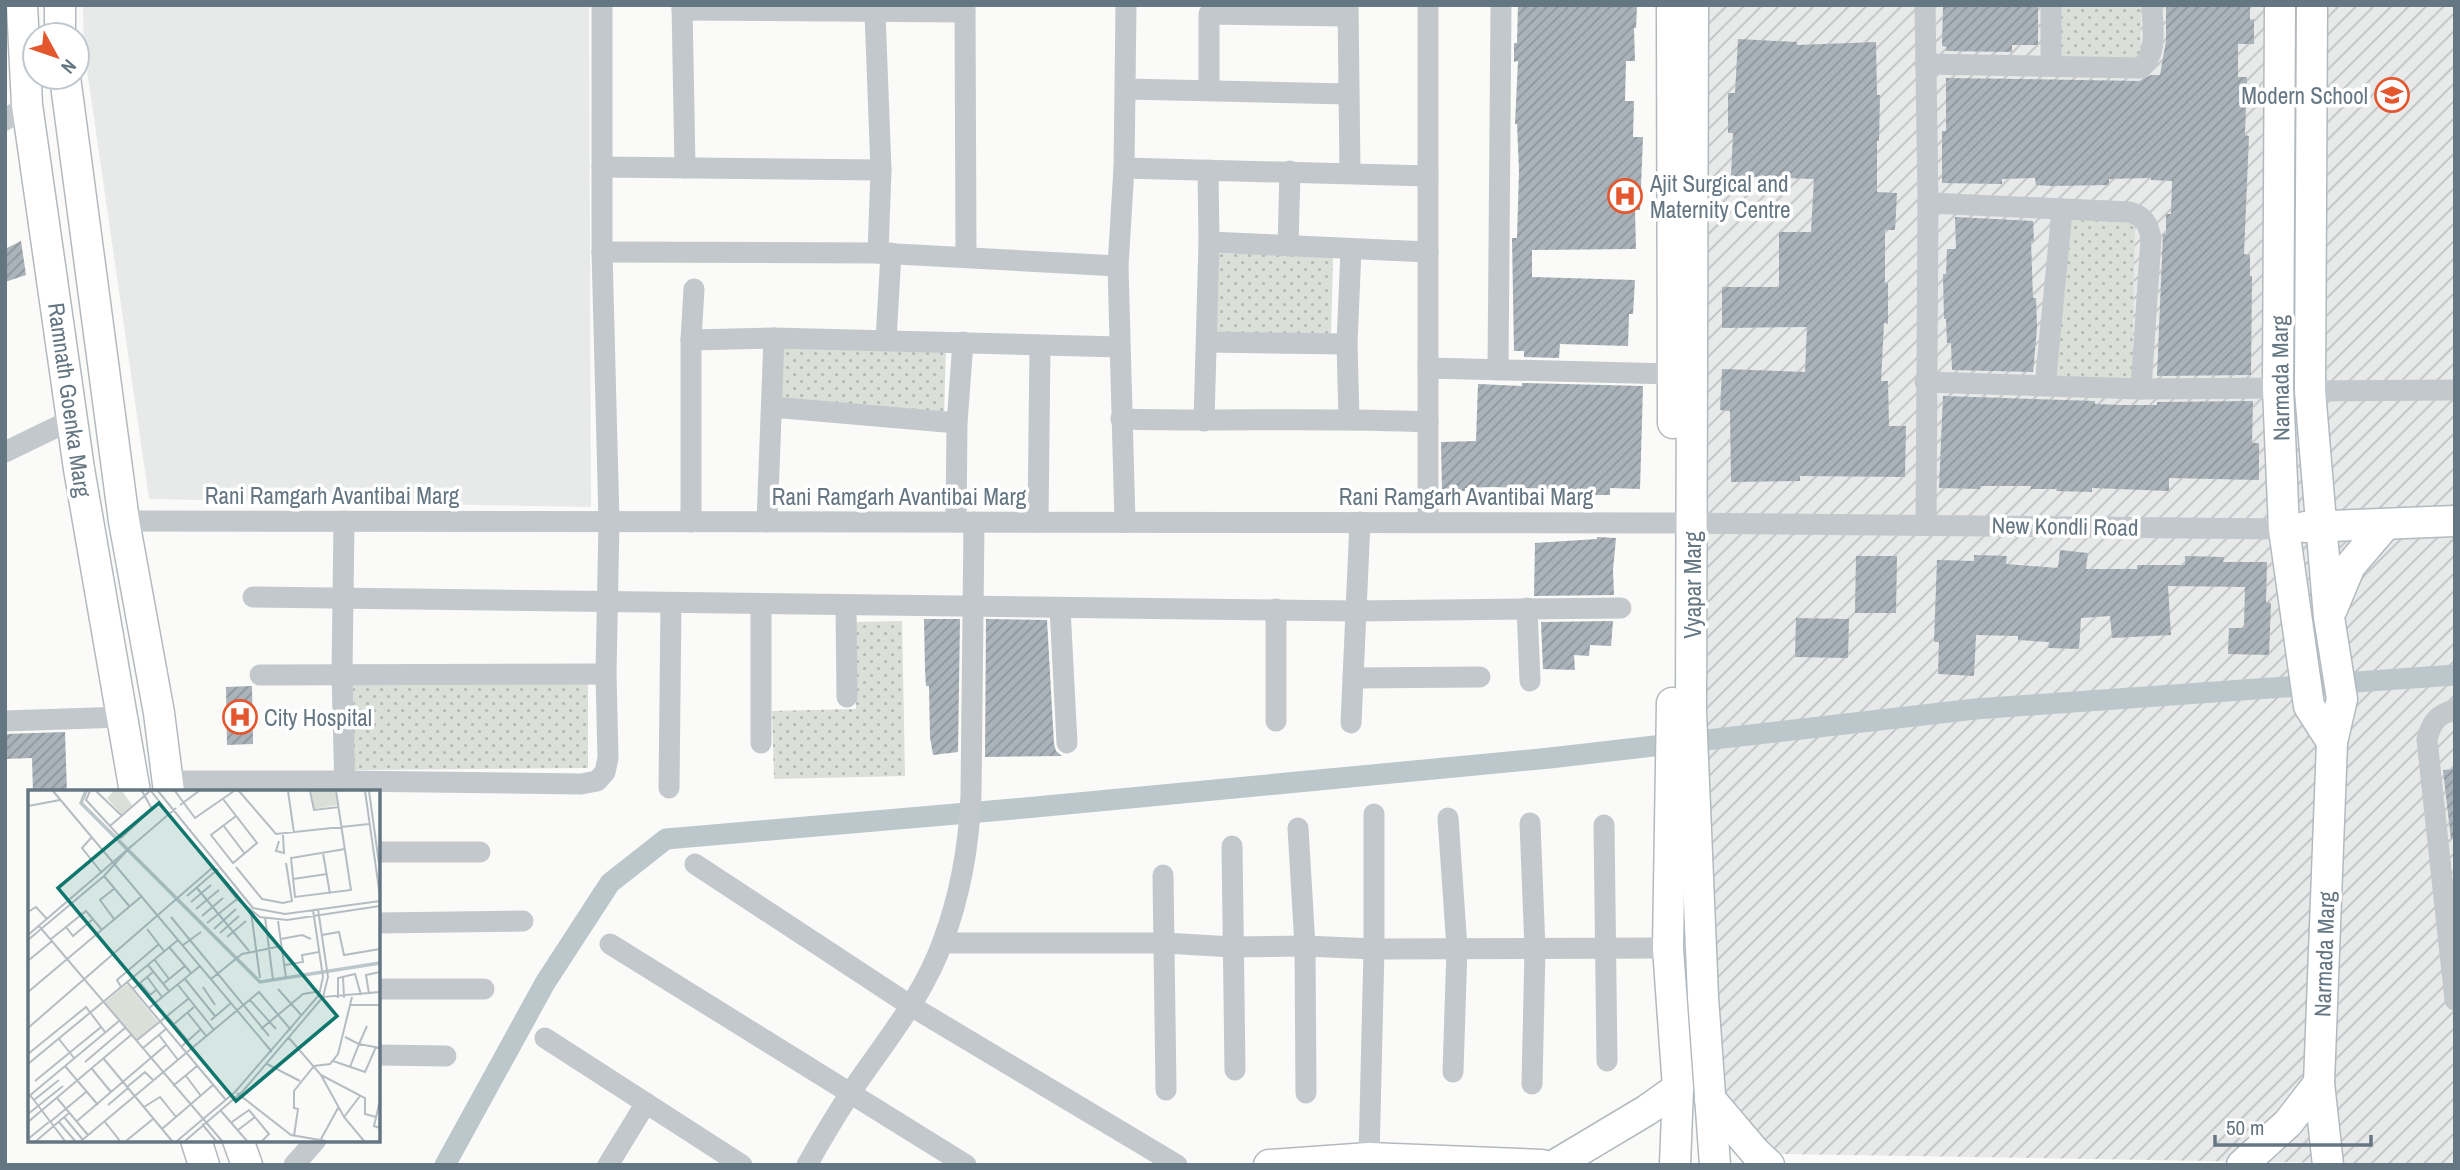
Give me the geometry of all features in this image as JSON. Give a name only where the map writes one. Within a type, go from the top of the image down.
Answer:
[{"type":"street","points":[[168,786],[580,784],[597,781],[605,772],[608,758],[606,674],[609,521],[602,252],[602,5]]},
{"type":"street","points":[[1125,522],[1118,266],[1124,167],[1126,5]]},
{"type":"street","points":[[1428,5],[1428,522]]},
{"type":"street","points":[[1498,370],[1502,5]]},
{"type":"street","name":"Vyapar Marg","points":[[1672,5],[1672,374],[1684,523]]},
{"type":"street","name":"Vyapar Marg","points":[[1675,1165],[1678,1088],[1668,948],[1682,770],[1693,5]]},
{"type":"street","points":[[1925,5],[1926,525]]},
{"type":"street","points":[[2051,5],[2051,65]]},
{"type":"street","points":[[1926,64],[2140,68],[2147,63],[2153,51],[2152,5]]},
{"type":"street","name":"Narmada Marg","points":[[2280,5],[2278,388],[2284,528],[2309,706],[2332,742]]},
{"type":"street","name":"Narmada Marg","points":[[2312,5],[2310,391],[2329,617],[2342,699],[2332,742],[2319,1083],[2328,1165]]},
{"type":"street","points":[[685,169],[682,8],[875,13],[965,9],[967,257]]},
{"type":"street","points":[[1209,90],[1209,14],[1348,11],[1350,172]]},
{"type":"street","points":[[875,13],[886,340]]},
{"type":"street","name":"Ramnath Goenka Marg","points":[[21,55],[16,112],[73,419],[135,790]]},
{"type":"street","points":[[1126,89],[1348,94]]},
{"type":"street","name":"Ramnath Goenka Marg","points":[[67,91],[124,521],[159,713],[168,786]]},
{"type":"street","points":[[602,167],[881,170]]},
{"type":"street","points":[[1124,167],[1428,176]]},
{"type":"street","points":[[1204,421],[1209,242],[1208,170]]},
{"type":"street","points":[[1288,246],[1290,171]]},
{"type":"street","points":[[1927,203],[2130,212],[2142,216],[2151,239],[2141,389]]},
{"type":"street","points":[[2045,386],[2062,211]]},
{"type":"street","points":[[1209,242],[1428,251]]},
{"type":"street","points":[[1349,418],[1347,344],[1351,249]]},
{"type":"street","points":[[602,252],[885,253],[1118,266]]},
{"type":"street","points":[[691,522],[691,340],[694,289]]},
{"type":"street","points":[[691,340],[774,338],[1119,347]]},
{"type":"street","points":[[768,522],[774,338]]},
{"type":"street","points":[[807,1165],[850,1093],[911,1006],[943,943],[963,875],[969,839],[971,795],[974,607],[957,423],[963,342]]},
{"type":"street","points":[[1207,342],[1347,344]]},
{"type":"street","points":[[1038,522],[1040,346]]},
{"type":"street","points":[[1428,368],[1672,374]]},
{"type":"street","points":[[1925,382],[2141,389],[2278,388]]},
{"type":"street","points":[[2310,391],[2455,390]]},
{"type":"street","points":[[772,407],[957,423]]},
{"type":"street","points":[[1121,419],[1204,421],[1349,418],[1428,422]]},
{"type":"street","points":[[5,452],[73,419]]},
{"type":"street","name":"Rani Ramgarh Avantibai Marg","points":[[124,521],[1684,523]]},
{"type":"street","points":[[344,521],[342,673],[345,786]]},
{"type":"street","name":"New Kondli Road","points":[[1684,523],[2284,528],[2455,521]]},
{"type":"street","points":[[1351,723],[1360,522]]},
{"type":"street","points":[[2329,617],[2350,566],[2385,525]]},
{"type":"street","points":[[253,597],[1357,611],[1620,608]]},
{"type":"street","points":[[669,788],[671,603]]},
{"type":"street","points":[[761,605],[761,743]]},
{"type":"street","points":[[846,606],[847,697]]},
{"type":"street","points":[[1060,608],[1067,743]]},
{"type":"street","points":[[1527,608],[1530,681]]},
{"type":"street","points":[[1276,609],[1276,721]]},
{"type":"street","points":[[260,675],[606,674]]},
{"type":"street","points":[[1353,678],[1480,677]]},
{"type":"street","points":[[2455,710],[2439,716],[2430,726],[2427,740],[2455,1000]]},
{"type":"street","points":[[5,721],[123,717]]},
{"type":"street","name":"Vyapar Marg","points":[[1682,770],[1715,1165]]},
{"type":"street","points":[[1368,1158],[1374,949],[1374,814]]},
{"type":"street","points":[[1448,818],[1457,948],[1453,1072]]},
{"type":"street","points":[[1530,823],[1535,949],[1532,1084]]},
{"type":"street","points":[[1604,825],[1607,1061]]},
{"type":"street","points":[[1298,828],[1305,946],[1306,1093]]},
{"type":"street","points":[[1232,846],[1235,1070]]},
{"type":"street","points":[[380,852],[480,852]]},
{"type":"street","points":[[695,864],[911,1006],[1177,1165]]},
{"type":"street","points":[[1163,875],[1166,1090]]},
{"type":"street","points":[[380,923],[523,921]]},
{"type":"street","points":[[943,943],[1165,943],[1374,949],[1668,948]]},
{"type":"street","points":[[610,944],[966,1165]]},
{"type":"street","points":[[380,989],[484,989]]},
{"type":"street","points":[[545,1038],[743,1165]]},
{"type":"street","points":[[380,1055],[446,1056]]},
{"type":"street","points":[[2242,1165],[2288,1123],[2319,1083]]},
{"type":"street","points":[[1555,1165],[1647,1110],[1678,1088]]},
{"type":"street","points":[[1710,1099],[1769,1165]]},
{"type":"street","points":[[608,1165],[646,1103]]},
{"type":"street","points":[[197,1142],[204,1165]]},
{"type":"street","points":[[239,1142],[247,1165]]},
{"type":"street","points":[[294,1165],[314,1142]]},
{"type":"street","points":[[1269,1165],[1368,1158],[1542,1165]]},
{"type":"shaded area","points":[[83,5],[589,5],[591,507],[149,499],[90,91],[91,21],[83,21]]},
{"type":"shaded area","points":[[1706,5],[2455,5],[2455,1165],[1782,1154],[1737,1130],[1693,1091],[1705,556]]},
{"type":"shaded area","points":[[2058,5],[2141,5],[2140,59],[2057,58]]},
{"type":"shaded area","points":[[2057,220],[2135,221],[2132,379],[2054,378]]},
{"type":"shaded area","points":[[1204,253],[1333,256],[1331,337],[1202,335]]},
{"type":"shaded area","points":[[765,343],[946,346],[944,417],[764,413]]},
{"type":"shaded area","points":[[902,621],[905,776],[774,779],[772,711],[856,709],[855,622]]},
{"type":"shaded area","points":[[588,680],[588,768],[354,770],[353,682]]},
{"type":"building","points":[[1518,5],[1637,5],[1634,28],[1635,61],[1626,61],[1625,101],[1634,101],[1633,137],[1643,137],[1640,210],[1635,210],[1636,249],[1532,250],[1532,277],[1635,280],[1633,314],[1629,314],[1628,346],[1560,344],[1559,358],[1524,357],[1524,351],[1514,351],[1512,238],[1517,238],[1519,171],[1515,124],[1518,61],[1514,62],[1514,43],[1517,43]]},
{"type":"building","points":[[1943,5],[2038,5],[2038,45],[2012,45],[2012,52],[1946,51],[1947,47],[1942,46]]},
{"type":"building","points":[[2166,5],[2250,5],[2250,20],[2254,19],[2254,44],[2238,44],[2238,77],[2247,77],[2245,135],[2249,136],[2244,254],[2250,255],[2252,276],[2251,375],[2157,376],[2163,234],[2166,234],[2166,214],[2171,214],[2172,181],[2151,178],[2109,179],[2109,185],[2051,186],[2036,185],[2035,178],[2002,179],[2002,184],[1942,183],[1946,78],[2140,81],[2151,75],[2160,75],[2166,41]]},
{"type":"building","points":[[1738,39],[1797,42],[1797,45],[1876,42],[1877,95],[1880,95],[1877,192],[1897,193],[1895,230],[1885,230],[1888,324],[1884,323],[1881,381],[1888,381],[1889,426],[1906,426],[1905,477],[1800,476],[1800,481],[1731,482],[1730,411],[1720,410],[1722,369],[1805,372],[1807,327],[1722,328],[1722,287],[1779,287],[1779,232],[1811,232],[1814,179],[1731,176],[1733,133],[1728,133],[1728,93],[1735,93]]},
{"type":"building","points":[[1955,217],[2033,221],[2033,298],[2036,298],[2037,328],[2033,372],[1952,370],[1951,343],[1947,343],[1944,319],[1943,274],[1946,274],[1947,249],[1956,249]]},
{"type":"building","points":[[21,241],[26,275],[5,282],[5,249]]},
{"type":"building","points":[[1522,383],[1643,386],[1640,489],[1610,488],[1610,495],[1555,495],[1555,489],[1492,487],[1442,492],[1441,442],[1476,441],[1478,384],[1522,386]]},
{"type":"building","points":[[1943,396],[2095,401],[2095,404],[2121,405],[2253,401],[2252,443],[2259,443],[2259,480],[2169,478],[2169,491],[2092,488],[2092,492],[2056,491],[2057,489],[2030,489],[2031,486],[1939,488]]},
{"type":"building","points":[[1597,537],[1616,538],[1614,595],[1534,596],[1535,543]]},
{"type":"building","points":[[2060,550],[2088,553],[2086,569],[2185,565],[2185,556],[2224,557],[2223,562],[2267,562],[2266,602],[2271,603],[2269,655],[2228,654],[2229,628],[2244,628],[2245,587],[2168,586],[2171,635],[2112,638],[2110,616],[2081,618],[2079,649],[2048,648],[2049,642],[2018,640],[2018,636],[1976,635],[1974,676],[1938,674],[1939,642],[1934,642],[1937,560],[1974,561],[1974,555],[2007,556],[2006,564],[2058,568]]},
{"type":"building","points":[[1856,556],[1897,556],[1896,613],[1855,613]]},
{"type":"building","points":[[1796,618],[1849,619],[1848,658],[1795,657]]},
{"type":"building","points":[[924,619],[960,619],[958,752],[933,755],[929,686],[926,686]]},
{"type":"building","points":[[986,619],[1047,620],[1054,744],[1056,751],[1062,756],[985,757]]},
{"type":"building","points":[[1613,621],[1611,646],[1590,645],[1589,656],[1574,655],[1575,670],[1543,669],[1541,622]]},
{"type":"building","points":[[252,686],[253,744],[227,745],[226,687]]},
{"type":"building","points":[[65,732],[67,790],[33,790],[32,758],[5,759],[5,734]]},
{"type":"building","points":[[2455,769],[2455,838],[2451,839],[2443,770]]},
{"type":"waterway","points":[[445,1165],[545,983],[610,883],[666,839],[1550,758],[1975,709],[2455,675]]},
{"type":"place","name":"Modern School","points":[[2392,95]]},
{"type":"place","name":"Ajit Surgical and Maternity Centre","points":[[1625,196]]},
{"type":"place","name":"City Hospital","points":[[240,717]]}]
